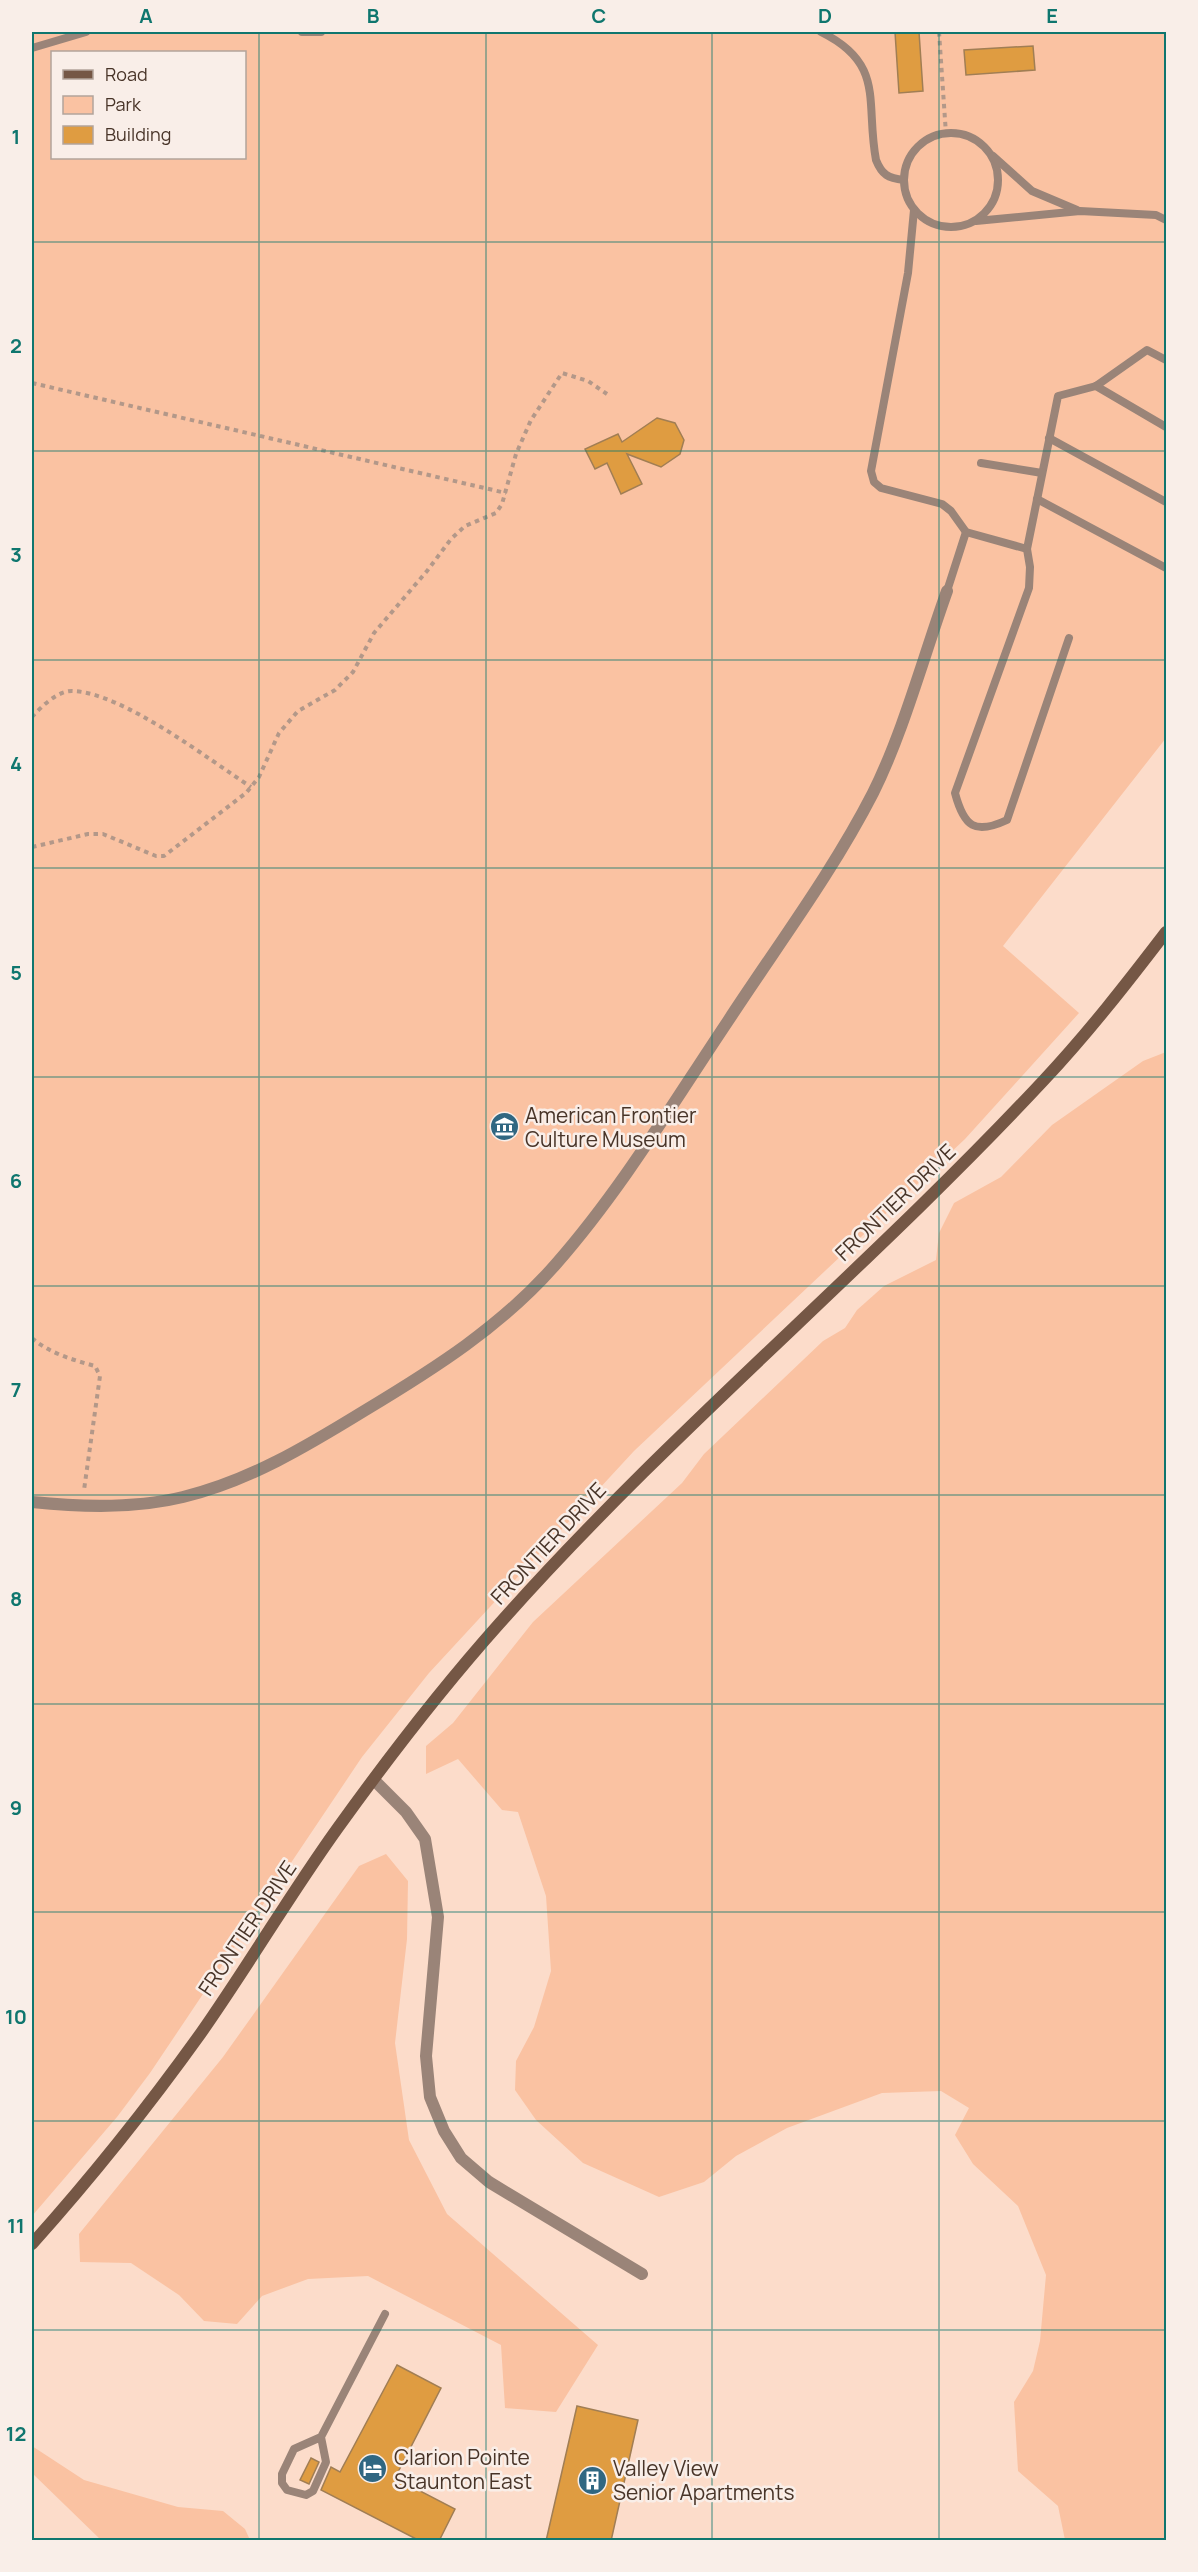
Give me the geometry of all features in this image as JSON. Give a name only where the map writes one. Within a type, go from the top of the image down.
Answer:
[{"type":"street","points":[[32,1502],[82,1505],[142,1504],[177,1498],[218,1486],[267,1466],[331,1431],[428,1372],[494,1325],[537,1286],[575,1242],[631,1168],[840,851],[874,791],[947,591]]},
{"type":"street","name":"FRONTIER DRIVE","points":[[32,2244],[89,2179],[164,2084],[223,2001],[336,1831],[454,1677],[578,1538],[646,1468],[980,1147],[1095,1022],[1166,934]]},
{"type":"street","points":[[374,1780],[406,1812],[426,1839],[438,1917],[426,2056],[430,2097],[444,2131],[461,2158],[489,2182],[642,2274]]},
{"type":"lane","points":[[32,48],[86,32]]},
{"type":"lane","points":[[302,32],[321,32]]},
{"type":"lane","points":[[821,32],[838,40],[855,56],[865,70],[870,88],[876,160],[880,170],[888,178],[904,180]]},
{"type":"lane","points":[[1080,211],[1032,190],[976,141],[961,135],[946,134],[930,138],[914,150],[905,167],[906,196],[914,210],[926,221],[941,227],[958,227],[975,221],[1080,211],[1156,215],[1167,220]]},
{"type":"lane","points":[[975,221],[986,212],[995,198],[998,182],[996,166],[988,152]]},
{"type":"lane","points":[[914,210],[909,273],[872,477],[881,488],[942,504],[951,511],[966,532],[1027,549]]},
{"type":"lane","points":[[1070,638],[1007,820],[989,829],[974,826],[960,812],[955,793],[1029,588],[1030,567],[1027,549],[1058,396],[1096,386],[1148,350],[1167,360]]},
{"type":"lane","points":[[1096,386],[1167,427]]},
{"type":"lane","points":[[1050,438],[1167,502]]},
{"type":"lane","points":[[981,463],[1042,474]]},
{"type":"lane","points":[[1037,499],[1167,568]]},
{"type":"lane","points":[[947,591],[966,532]]},
{"type":"lane","points":[[321,2437],[326,2462],[313,2491],[306,2495],[286,2490],[282,2483],[282,2474],[294,2450],[321,2437],[385,2313]]},
{"type":"path","points":[[939,32],[946,134]]},
{"type":"path","points":[[32,847],[88,834],[103,834],[156,856],[164,856],[251,787],[259,777],[279,733],[298,711],[335,690],[353,672],[374,633],[451,539],[465,526],[496,513],[506,493],[520,445],[531,420],[562,373],[588,381],[607,394]]},
{"type":"path","points":[[32,383],[506,493]]},
{"type":"path","points":[[32,717],[50,699],[72,690],[117,701],[251,787]]},
{"type":"path","points":[[32,1338],[40,1345],[74,1360],[95,1366],[100,1376],[82,1505]]},
{"type":"green space","name":"American Frontier Culture Museum","points":[[32,32],[1166,32],[1166,738],[1003,946],[1079,1013],[965,1139],[634,1451],[429,1673],[362,1757],[150,2073],[117,2117],[32,2216]]},
{"type":"green space","points":[[1166,1052],[1166,2540],[1065,2540],[1058,2506],[1018,2471],[1014,2402],[1033,2371],[1040,2341],[1046,2275],[1018,2206],[973,2164],[955,2135],[969,2108],[941,2091],[882,2093],[787,2128],[736,2156],[704,2182],[659,2197],[583,2163],[536,2120],[515,2090],[516,2061],[534,2027],[551,1971],[546,1896],[518,1812],[502,1810],[458,1759],[426,1774],[426,1746],[453,1723],[533,1622],[682,1483],[704,1454],[823,1341],[845,1328],[857,1310],[884,1286],[936,1260],[939,1233],[954,1203],[1001,1177],[1052,1125],[1143,1061]]},
{"type":"green space","points":[[386,1854],[408,1881],[407,1939],[395,2043],[409,2140],[447,2214],[598,2345],[556,2412],[505,2408],[501,2345],[368,2276],[308,2279],[262,2296],[237,2324],[204,2321],[179,2295],[131,2263],[80,2262],[79,2234],[223,2057],[359,1866]]},
{"type":"green space","points":[[32,2446],[84,2480],[178,2507],[223,2511],[245,2529],[250,2540],[101,2540],[32,2473]]},
{"type":"building","points":[[895,32],[919,32],[923,91],[899,93]]},
{"type":"building","points":[[1033,46],[1035,70],[966,75],[964,50]]},
{"type":"building","points":[[657,418],[675,423],[684,440],[680,454],[661,467],[627,454],[642,484],[621,494],[607,463],[595,469],[585,449],[618,434],[622,442]]},
{"type":"building","points":[[397,2365],[441,2388],[395,2478],[455,2509],[439,2541],[420,2541],[321,2490],[331,2467],[340,2472]]},
{"type":"building","name":"Valley View Senior Apartments","points":[[577,2406],[638,2420],[611,2541],[546,2541]]},
{"type":"building","points":[[311,2458],[319,2462],[309,2484],[300,2480]]},
{"type":"place","name":"American Frontier Culture Museum","points":[[504,1127]]},
{"type":"place","name":"Clarion Pointe Staunton East","points":[[373,2469]]},
{"type":"place","name":"Valley View Senior Apartments","points":[[592,2480]]}]
